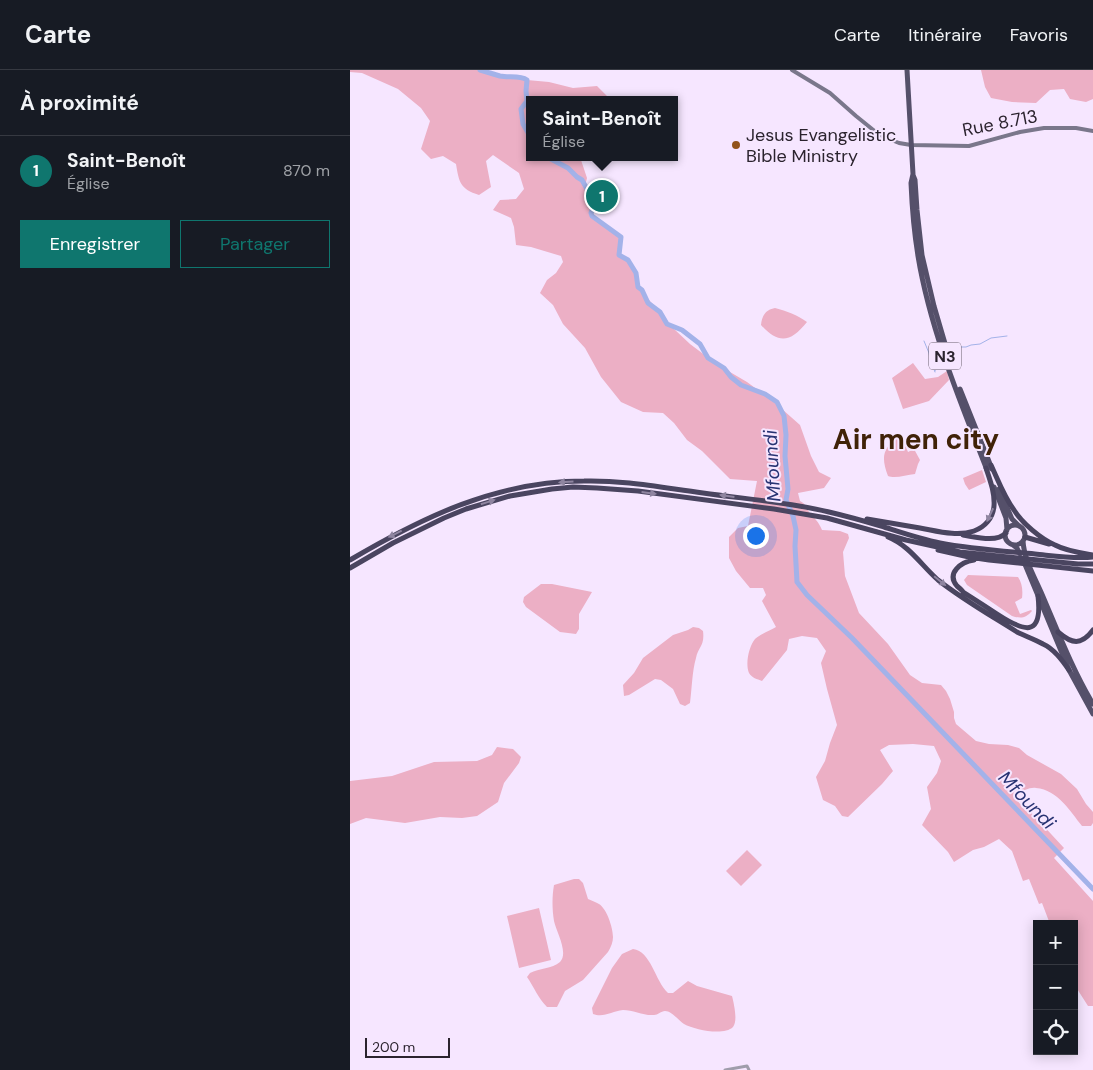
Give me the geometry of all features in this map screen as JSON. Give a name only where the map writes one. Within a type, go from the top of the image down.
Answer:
[{"type":"highway","name":"N3","points":[[907,70],[913,174],[911,184],[917,255],[943,352],[1006,518],[1008,542],[1019,551],[1069,670],[1093,714]]},
{"type":"highway","name":"N3","points":[[988,467],[1012,519],[1024,530],[1026,556],[1058,632],[1093,704]]},
{"type":"highway","points":[[957,534],[973,532],[991,517],[994,497],[988,467]]},
{"type":"highway","points":[[988,467],[1020,519],[1034,532],[1055,545]]},
{"type":"highway","points":[[350,560],[390,536],[450,508],[502,491],[542,484],[584,481],[613,482],[828,512],[991,538],[999,538],[1012,526],[1019,526]]},
{"type":"highway","points":[[350,568],[393,543],[466,509],[510,496],[552,489],[606,488],[775,506]]},
{"type":"highway","points":[[804,510],[919,543],[960,552],[1093,567]]},
{"type":"highway","points":[[828,512],[939,543],[1012,557]]},
{"type":"highway","points":[[859,526],[892,539],[906,547],[926,569],[947,587],[1017,632],[1044,644],[1056,653],[1069,670]]},
{"type":"highway","points":[[1013,545],[1018,545],[1024,539],[1055,545],[1093,556]]},
{"type":"highway","points":[[919,543],[928,548],[948,553],[989,560]]},
{"type":"highway","points":[[1039,560],[1093,556]]},
{"type":"highway","points":[[1012,557],[966,561],[957,567],[954,582],[963,592],[1009,622],[1024,628],[1028,628],[1036,622],[1039,607],[1038,596]]},
{"type":"highway","points":[[1039,560],[1070,569],[1093,567]]},
{"type":"highway","points":[[1058,632],[1072,642],[1085,638],[1093,630]]},
{"type":"main road","name":"Rue 8.713","points":[[792,70],[830,93],[860,120],[884,137],[900,143],[911,145],[969,146],[1018,132],[1044,128],[1076,128],[1093,131]]},
{"type":"street","points":[[725,1070],[748,1068]]},
{"type":"shaded area","points":[[350,70],[480,70],[500,76],[549,82],[573,88],[597,86],[607,96],[526,96],[526,161],[581,161],[587,178],[585,186],[592,198],[592,216],[621,237],[619,255],[628,260],[636,273],[638,287],[673,328],[690,344],[718,365],[747,382],[800,425],[819,472],[831,478],[824,488],[798,493],[800,501],[805,504],[822,530],[840,531],[848,534],[849,538],[843,552],[845,576],[859,613],[888,644],[910,675],[922,683],[941,685],[950,699],[956,724],[976,741],[1019,748],[1027,755],[1061,774],[1077,789],[1093,812],[1093,823],[1091,826],[1082,826],[1063,802],[1051,793],[1034,788],[1016,796],[1019,803],[1027,808],[1064,848],[1054,858],[1093,901],[1093,1006],[1088,1006],[1078,990],[1078,920],[1048,920],[1042,903],[1039,904],[1029,879],[1023,881],[1012,851],[999,839],[984,847],[973,850],[954,862],[948,852],[922,825],[931,809],[927,787],[937,773],[941,761],[934,746],[913,744],[889,745],[880,750],[893,771],[848,817],[842,816],[835,806],[823,800],[816,777],[825,761],[837,725],[821,663],[826,651],[817,638],[802,636],[789,639],[787,650],[762,681],[749,673],[747,665],[748,655],[755,639],[776,627],[762,601],[766,595],[763,588],[750,588],[736,571],[729,558],[729,537],[738,528],[748,526],[757,481],[730,479],[702,451],[687,440],[674,423],[663,413],[643,412],[621,402],[601,377],[585,348],[563,324],[553,305],[540,293],[547,280],[556,273],[563,262],[561,256],[531,247],[516,245],[511,218],[493,210],[500,200],[516,199],[524,189],[519,173],[493,155],[486,161],[491,187],[479,195],[468,190],[461,184],[456,164],[443,156],[431,159],[421,149],[430,121],[421,108],[398,89],[362,73],[350,72]]},
{"type":"shaded area","points":[[981,70],[1093,70],[1093,99],[1086,102],[1070,99],[1064,89],[1050,90],[1036,103],[1012,102],[991,98],[985,87]]},
{"type":"shaded area","points":[[775,308],[807,322],[796,334],[790,337],[779,338],[774,336],[761,325],[765,314]]},
{"type":"shaded area","points":[[913,363],[925,379],[938,377],[947,371],[949,380],[929,401],[903,409],[892,378]]},
{"type":"shaded area","points":[[900,437],[908,452],[914,449],[920,460],[915,474],[891,477],[888,476],[884,464],[886,449]]},
{"type":"shaded area","points":[[982,470],[986,482],[969,490],[963,478]]},
{"type":"shaded area","points":[[968,575],[1018,577],[1022,587],[1022,598],[1015,602],[1020,614],[1032,611],[1023,617],[1012,616],[967,585],[964,580]]},
{"type":"shaded area","points":[[541,584],[552,584],[592,592],[579,614],[579,629],[576,634],[560,632],[526,607],[523,602],[524,597]]},
{"type":"shaded area","points":[[693,627],[703,631],[703,636],[695,663],[690,703],[685,706],[680,704],[673,689],[661,680],[655,679],[629,695],[624,696],[623,685],[634,673],[643,658],[673,635]]},
{"type":"shaded area","points":[[497,747],[513,749],[521,757],[519,763],[504,783],[498,802],[477,816],[462,818],[440,817],[405,823],[366,818],[350,824],[350,781],[392,776],[434,762],[477,761],[492,755]]},
{"type":"shaded area","points":[[747,850],[762,865],[741,886],[726,871]]},
{"type":"shaded area","points":[[579,879],[583,883],[588,899],[599,904],[605,910],[611,924],[613,941],[608,952],[583,980],[565,991],[557,1007],[547,1007],[527,977],[534,971],[557,964],[562,958],[563,948],[553,916],[553,889],[554,885]]},
{"type":"shaded area","points":[[539,908],[551,960],[519,968],[507,916]]},
{"type":"shaded area","points":[[633,949],[639,951],[649,961],[668,993],[673,993],[688,981],[697,986],[732,996],[735,1008],[733,1027],[729,1030],[716,1032],[702,1030],[684,1024],[668,1011],[654,1015],[623,1010],[604,1015],[593,1014],[592,1008],[612,968],[622,954]]},
{"type":"waterway","name":"Mfoundi","points":[[480,70],[500,76],[527,80],[526,96]]},
{"type":"waterway","name":"Mfoundi","points":[[526,102],[521,109],[523,124],[526,129]]},
{"type":"waterway","name":"Mfoundi","points":[[555,161],[568,168],[582,180],[592,198],[592,216],[621,237],[619,255],[628,260],[636,273],[638,287],[642,290],[648,303],[660,312],[667,324],[682,330],[700,344],[708,358],[724,368],[741,385],[765,394],[777,402],[784,416],[788,489],[786,500],[793,516],[796,530],[797,582],[807,595],[852,638],[1093,889]]},
{"type":"waterway","points":[[956,345],[966,347],[980,344],[991,338],[1007,336]]},
{"type":"waterway","points":[[924,341],[935,372]]},
{"type":"waterway","points":[[935,371],[937,365]]},
{"type":"place","name":"Jesus Evangelistic Bible Ministry","points":[[736,145]]},
{"type":"place","name":"Saint-Benoît","points":[[602,196]]},
{"type":"district","name":"Air men city","points":[[916,439]]}]
